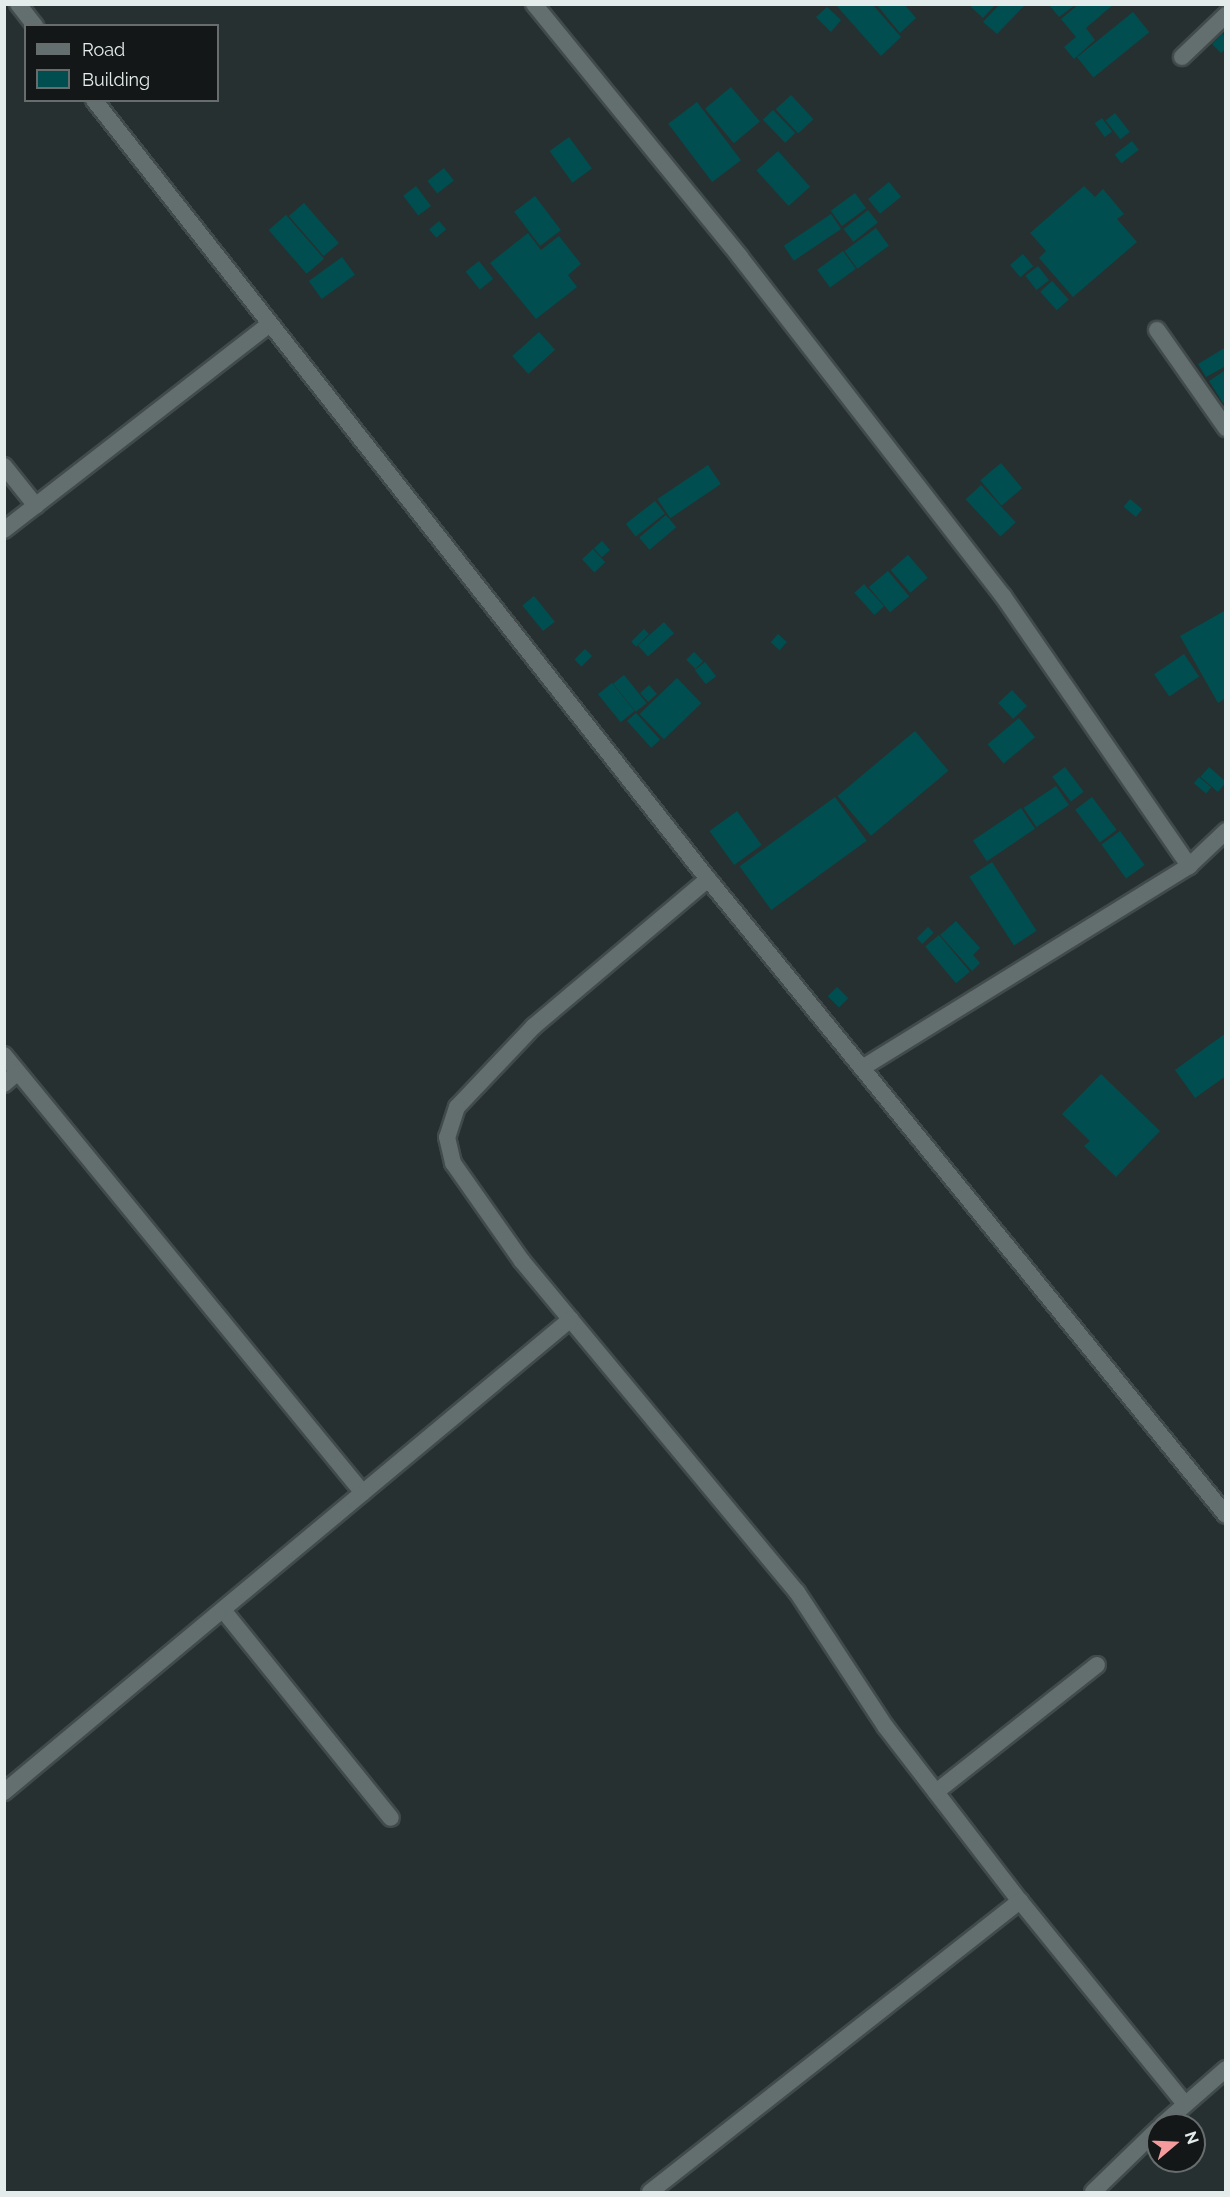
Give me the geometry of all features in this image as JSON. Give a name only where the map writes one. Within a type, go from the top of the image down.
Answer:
[{"type":"street","points":[[18,4],[33,24]]},
{"type":"street","points":[[534,4],[740,257],[1004,596],[1189,866]]},
{"type":"street","points":[[1182,57],[1226,15]]},
{"type":"street","points":[[96,102],[708,879],[1226,1515]]},
{"type":"street","points":[[4,530],[270,324]]},
{"type":"street","points":[[1157,330],[1226,428]]},
{"type":"street","points":[[4,466],[36,506]]},
{"type":"street","points":[[862,1068],[1189,866],[1226,831]]},
{"type":"street","points":[[708,879],[534,1026],[457,1107],[447,1137],[453,1163],[522,1261],[797,1592],[885,1726],[1020,1901],[1184,2103]]},
{"type":"street","points":[[4,1054],[363,1493]]},
{"type":"street","points":[[4,1084],[18,1072]]},
{"type":"street","points":[[4,1792],[571,1319]]},
{"type":"street","points":[[223,1610],[391,1818]]},
{"type":"street","points":[[936,1792],[1097,1665]]},
{"type":"street","points":[[650,2193],[1020,1901]]},
{"type":"street","points":[[1174,2113],[1226,2069]]},
{"type":"street","points":[[1093,2193],[1146,2141]]},
{"type":"building","points":[[835,4],[872,4],[901,37],[881,56]]},
{"type":"building","points":[[876,4],[904,4],[916,18],[900,33]]},
{"type":"building","points":[[974,4],[996,4],[983,18],[971,7]]},
{"type":"building","points":[[1000,4],[1026,4],[997,34],[983,22]]},
{"type":"building","points":[[1079,4],[1114,4],[1086,28],[1095,40],[1074,59],[1064,47],[1076,37],[1061,19]]},
{"type":"building","points":[[1049,5],[1075,5],[1059,17]]},
{"type":"building","points":[[827,7],[841,20],[831,32],[816,17]]},
{"type":"building","points":[[1133,12],[1149,32],[1093,78],[1077,57]]},
{"type":"building","points":[[1223,33],[1226,48],[1221,53],[1212,44]]},
{"type":"building","points":[[731,87],[760,121],[734,143],[705,109]]},
{"type":"building","points":[[791,95],[814,119],[798,133],[776,109]]},
{"type":"building","points":[[697,102],[741,160],[712,182],[668,124]]},
{"type":"building","points":[[773,110],[795,133],[785,143],[763,120]]},
{"type":"building","points":[[1115,113],[1130,132],[1120,139],[1106,120]]},
{"type":"building","points":[[1102,118],[1112,132],[1105,137],[1095,123]]},
{"type":"building","points":[[569,137],[592,169],[573,183],[550,151]]},
{"type":"building","points":[[1132,141],[1139,150],[1121,163],[1115,155]]},
{"type":"building","points":[[778,151],[810,187],[789,206],[756,170]]},
{"type":"building","points":[[444,168],[454,181],[437,194],[427,181]]},
{"type":"building","points":[[889,182],[901,197],[880,214],[868,199]]},
{"type":"building","points":[[416,186],[431,206],[418,216],[403,196]]},
{"type":"building","points":[[1084,186],[1095,197],[1103,189],[1124,214],[1117,219],[1137,242],[1073,297],[1039,258],[1046,251],[1030,233]]},
{"type":"building","points":[[855,193],[866,208],[842,226],[831,211]]},
{"type":"building","points":[[535,196],[561,230],[540,246],[514,212]]},
{"type":"building","points":[[304,203],[339,243],[324,256],[289,216]]},
{"type":"building","points":[[868,210],[878,223],[853,242],[844,229]]},
{"type":"building","points":[[831,214],[841,229],[794,261],[784,246]]},
{"type":"building","points":[[286,215],[324,259],[307,274],[269,230]]},
{"type":"building","points":[[439,221],[446,229],[436,238],[429,230]]},
{"type":"building","points":[[876,228],[889,246],[857,269],[844,251]]},
{"type":"building","points":[[528,233],[541,250],[559,236],[581,264],[568,275],[577,287],[536,319],[490,263]]},
{"type":"building","points":[[843,251],[856,269],[830,288],[817,270]]},
{"type":"building","points":[[1023,254],[1033,266],[1020,277],[1010,265]]},
{"type":"building","points":[[342,257],[355,275],[322,299],[309,281]]},
{"type":"building","points":[[479,261],[493,279],[480,290],[466,271]]},
{"type":"building","points":[[1038,266],[1049,280],[1036,290],[1025,276]]},
{"type":"building","points":[[1052,281],[1069,300],[1057,310],[1040,292]]},
{"type":"building","points":[[539,332],[555,350],[528,374],[512,356]]},
{"type":"building","points":[[1226,347],[1226,366],[1206,377],[1198,364]]},
{"type":"building","points":[[1224,371],[1226,402],[1223,403],[1209,381]]},
{"type":"building","points":[[1001,463],[1022,488],[1002,506],[980,480]]},
{"type":"building","points":[[708,465],[721,484],[670,518],[657,499]]},
{"type":"building","points":[[981,485],[1016,522],[1000,537],[966,499]]},
{"type":"building","points":[[1130,499],[1142,509],[1136,517],[1124,507]]},
{"type":"building","points":[[655,501],[665,514],[636,536],[626,524]]},
{"type":"building","points":[[666,515],[676,527],[649,550],[639,537]]},
{"type":"building","points":[[602,541],[610,550],[602,557],[594,548]]},
{"type":"building","points":[[593,549],[605,562],[594,572],[582,559]]},
{"type":"building","points":[[908,555],[928,578],[910,593],[891,570]]},
{"type":"building","points":[[888,571],[909,596],[890,612],[869,587]]},
{"type":"building","points":[[864,584],[884,606],[874,615],[854,593]]},
{"type":"building","points":[[534,596],[555,622],[543,631],[522,605]]},
{"type":"building","points":[[1226,610],[1226,698],[1218,703],[1180,636]]},
{"type":"building","points":[[664,622],[674,633],[648,657],[638,645]]},
{"type":"building","points":[[644,629],[649,634],[636,647],[631,642]]},
{"type":"building","points":[[778,634],[787,642],[780,650],[771,642]]},
{"type":"building","points":[[585,649],[592,656],[581,667],[574,660]]},
{"type":"building","points":[[694,652],[703,661],[695,669],[686,660]]},
{"type":"building","points":[[1184,654],[1199,676],[1169,697],[1154,674]]},
{"type":"building","points":[[705,662],[716,676],[706,684],[695,670]]},
{"type":"building","points":[[624,675],[647,703],[636,712],[613,684]]},
{"type":"building","points":[[677,678],[701,703],[664,739],[640,714]]},
{"type":"building","points":[[612,683],[635,711],[621,722],[598,694]]},
{"type":"building","points":[[649,685],[657,694],[648,702],[640,693]]},
{"type":"building","points":[[1012,690],[1027,706],[1013,719],[998,703]]},
{"type":"building","points":[[636,713],[660,740],[651,748],[627,721]]},
{"type":"building","points":[[1019,718],[1035,737],[1004,764],[988,744]]},
{"type":"building","points":[[915,731],[948,771],[871,836],[838,796]]},
{"type":"building","points":[[1065,767],[1084,792],[1071,801],[1052,777]]},
{"type":"building","points":[[1209,767],[1226,782],[1218,792],[1200,777]]},
{"type":"building","points":[[1199,777],[1211,787],[1206,793],[1194,783]]},
{"type":"building","points":[[1056,786],[1069,805],[1037,827],[1024,808]]},
{"type":"building","points":[[835,797],[867,841],[771,910],[740,866]]},
{"type":"building","points":[[1092,797],[1117,830],[1100,842],[1075,810]]},
{"type":"building","points":[[1021,808],[1035,829],[987,861],[973,840]]},
{"type":"building","points":[[737,811],[762,845],[734,865],[709,831]]},
{"type":"building","points":[[1120,831],[1145,865],[1126,878],[1101,845]]},
{"type":"building","points":[[992,862],[1037,931],[1014,945],[969,877]]},
{"type":"building","points":[[956,921],[980,948],[973,955],[980,963],[972,971],[940,935]]},
{"type":"building","points":[[928,927],[934,933],[922,944],[917,938]]},
{"type":"building","points":[[939,935],[970,972],[956,983],[925,947]]},
{"type":"building","points":[[837,987],[848,998],[839,1008],[828,996]]},
{"type":"building","points":[[1226,1033],[1226,1076],[1195,1098],[1175,1070]]},
{"type":"building","points":[[1101,1074],[1160,1131],[1116,1177],[1084,1146],[1090,1141],[1062,1114]]}]
